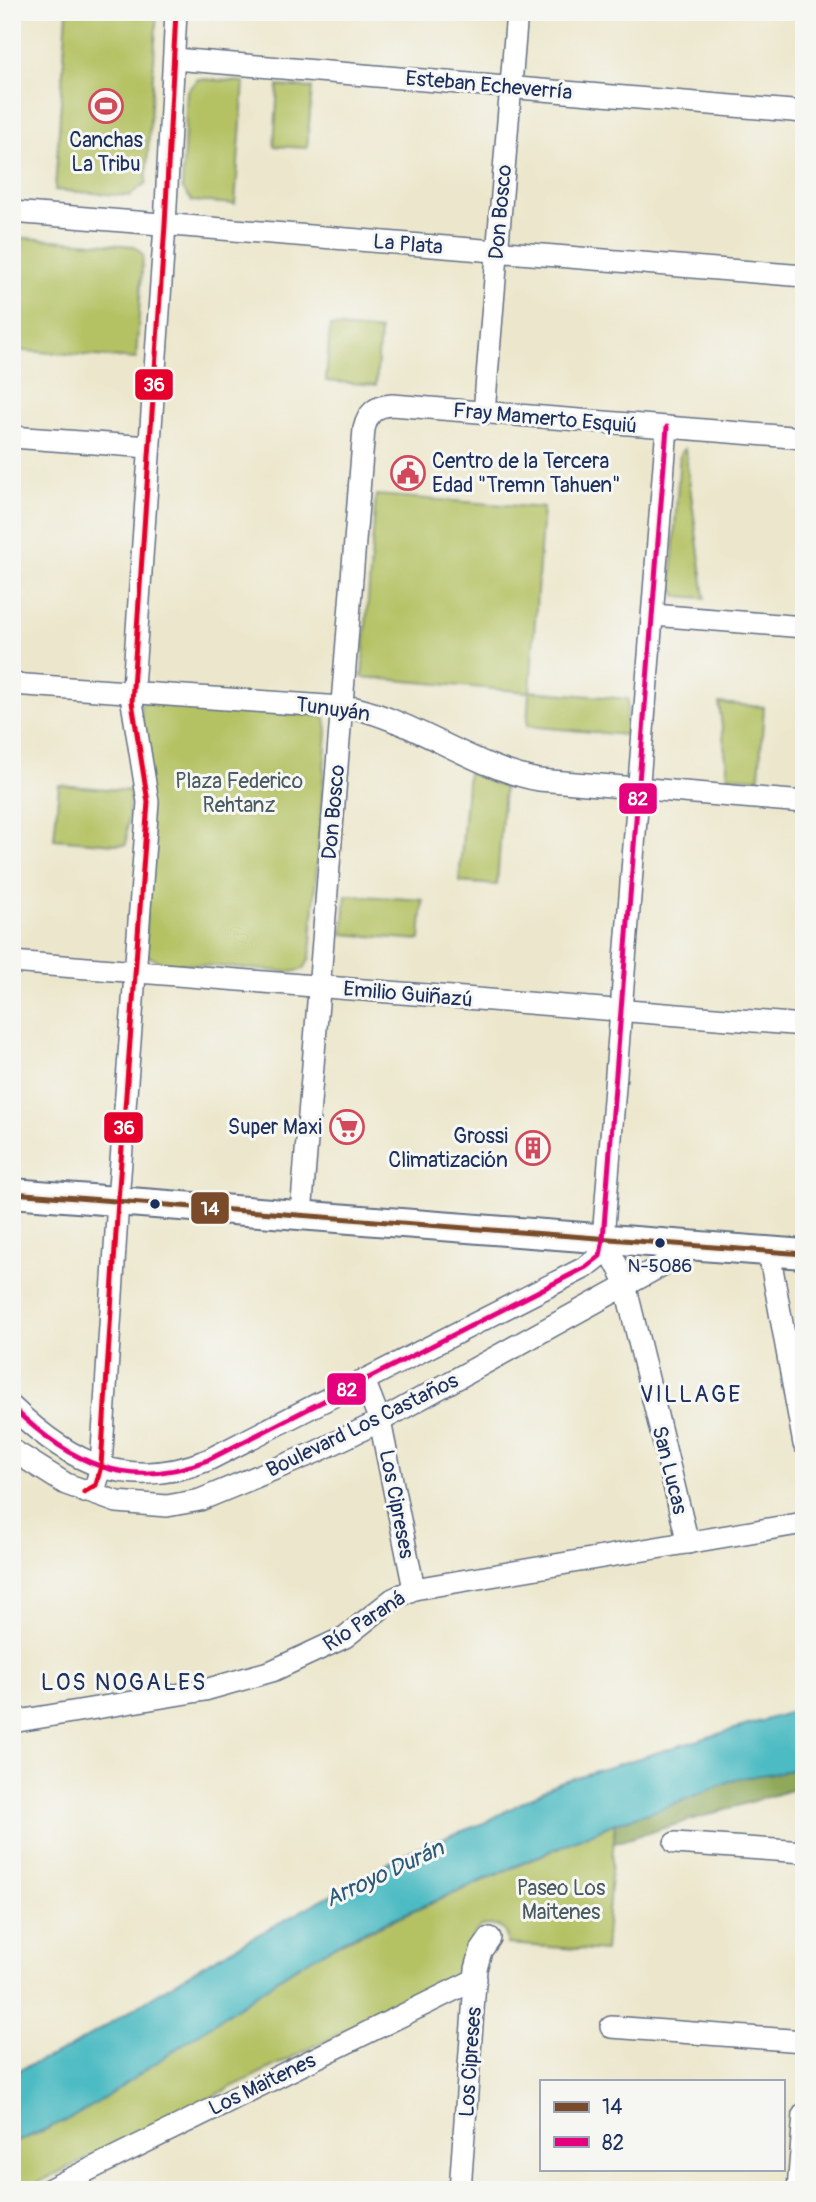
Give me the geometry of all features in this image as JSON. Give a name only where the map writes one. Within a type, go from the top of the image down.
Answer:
[{"type":"main road","points":[[12,1193],[804,1254]]},
{"type":"street","points":[[84,1492],[96,1485],[101,1466],[148,802],[146,778],[134,725],[132,692],[176,12]]},
{"type":"street","name":"Don Bosco","points":[[484,413],[517,12]]},
{"type":"street","name":"Esteban Echeverría","points":[[174,59],[804,111]]},
{"type":"street","name":"La Plata","points":[[12,212],[804,276]]},
{"type":"street","name":"Fray Mamerto Esquiú","points":[[372,411],[378,407],[392,405],[804,438]]},
{"type":"street","name":"Don Bosco","points":[[301,1215],[364,429],[372,411]]},
{"type":"street","points":[[603,1239],[667,427]]},
{"type":"street","points":[[12,437],[149,447]]},
{"type":"street","points":[[653,615],[804,627]]},
{"type":"street","name":"Tunuyán","points":[[12,684],[342,706],[370,711],[490,766],[522,777],[804,802]]},
{"type":"street","name":"Emilio Guiñazú","points":[[12,962],[804,1025]]},
{"type":"street","name":"Boulevard Los Castaños","points":[[12,1406],[53,1443],[101,1466],[136,1474],[191,1467],[569,1276],[597,1259],[602,1251],[603,1239]]},
{"type":"street","name":"San Lucas","points":[[603,1239],[619,1266],[625,1286],[688,1542]]},
{"type":"street","name":"Boulevard Los Castaños","points":[[12,1450],[48,1475],[84,1492],[133,1505],[185,1504],[309,1455],[380,1421],[698,1246]]},
{"type":"street","points":[[769,1252],[804,1444]]},
{"type":"street","points":[[569,1276],[586,1277],[593,1283],[594,1297],[586,1307]]},
{"type":"street","name":"Los Cipreses","points":[[364,1380],[380,1421],[414,1589]]},
{"type":"street","name":"Río Paraná","points":[[12,1721],[205,1690],[260,1675],[301,1659],[345,1637],[393,1600],[414,1589],[804,1522]]},
{"type":"street","points":[[675,1843],[804,1853]]},
{"type":"street","name":"Los Cipreses","points":[[460,2190],[476,1979],[479,1956],[491,1938]]},
{"type":"street","name":"Los Maitenes","points":[[48,2190],[476,1979]]},
{"type":"street","points":[[611,2027],[804,2041]]},
{"type":"street","points":[[798,2190],[804,2114]]},
{"type":"green space","name":"Canchas La Tribu","points":[[67,12],[157,12],[146,183],[129,196],[55,190]]},
{"type":"green space","points":[[198,79],[244,82],[235,204],[192,201],[182,188],[187,91]]},
{"type":"green space","points":[[278,86],[312,88],[307,148],[274,146]]},
{"type":"green space","points":[[12,237],[134,246],[143,255],[136,359],[12,350]]},
{"type":"green space","points":[[330,326],[380,331],[376,385],[326,381]]},
{"type":"green space","points":[[685,449],[705,598],[677,596],[671,586],[680,453]]},
{"type":"green space","points":[[376,495],[543,508],[530,691],[628,699],[625,735],[527,726],[529,692],[362,677]]},
{"type":"green space","name":"Plaza Federico Rehtanz","points":[[144,702],[325,718],[327,730],[310,958],[304,969],[292,972],[161,962],[148,956],[141,704]]},
{"type":"green space","points":[[719,703],[764,707],[759,778],[728,776]]},
{"type":"green space","points":[[468,772],[504,788],[497,885],[459,882]]},
{"type":"green space","points":[[59,785],[130,791],[126,845],[54,839]]},
{"type":"green space","points":[[346,895],[423,900],[420,940],[343,934]]},
{"type":"green space","points":[[804,1768],[804,1786],[614,1843],[615,1823],[664,1808],[735,1779]]},
{"type":"green space","name":"Paseo Los Maitenes","points":[[615,1823],[605,1951],[507,1944],[503,1930],[492,1925],[482,1926],[476,1931],[461,1972],[455,1977],[23,2190],[12,2190],[12,2144],[103,2099],[229,2011],[321,1952]]},
{"type":"water","name":"Arroyo Durán","points":[[804,1708],[804,1768],[735,1779],[664,1808],[615,1823],[348,1938],[293,1969],[103,2099],[73,2117],[12,2144],[12,2073],[68,2049],[210,1961],[414,1849],[484,1823],[560,1782]]},
{"type":"transit line","name":"36","points":[[84,1492],[96,1485],[101,1466],[148,802],[132,702],[165,225],[176,12]]},
{"type":"transit line","name":"82","points":[[12,1407],[56,1443],[101,1467],[151,1473],[179,1469],[208,1460],[586,1267],[600,1256],[667,427]]},
{"type":"transit line","name":"14","points":[[12,1193],[804,1254]]},
{"type":"place","name":"Canchas La Tribu","points":[[106,106]]},
{"type":"place","name":"Centro de la Tercera Edad \"Tremn Tahuen\"","points":[[408,473]]},
{"type":"place","name":"Super Maxi","points":[[347,1127]]},
{"type":"place","name":"Grossi Climatización","points":[[533,1148]]},
{"type":"place","name":"N-5086","points":[[660,1243]]},
{"type":"district","name":"VILLAGE","points":[[691,1394]]},
{"type":"district","name":"LOS NOGALES","points":[[124,1682]]}]
